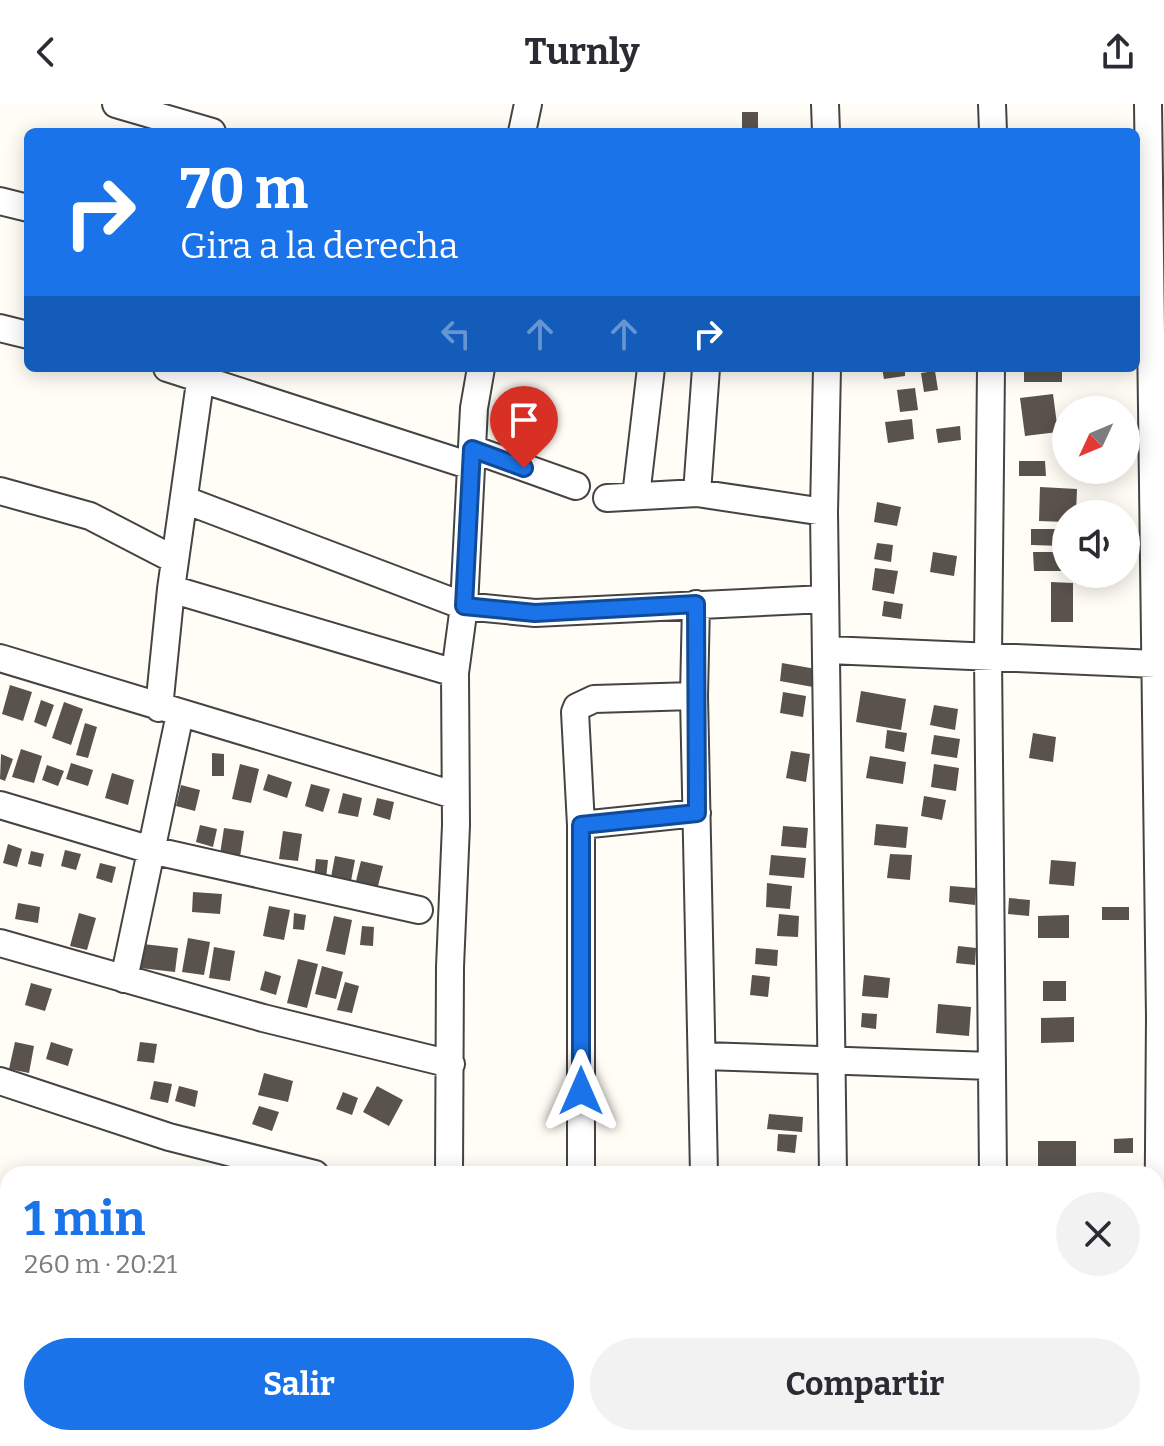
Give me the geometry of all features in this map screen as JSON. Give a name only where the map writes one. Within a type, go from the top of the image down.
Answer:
[{"type":"street","points":[[116,104],[198,128]]},
{"type":"street","points":[[523,128],[528,104]]},
{"type":"street","points":[[825,104],[826,128]]},
{"type":"street","points":[[992,104],[993,128]]},
{"type":"street","points":[[1148,104],[1156,201],[1159,545],[1156,664],[1162,1017],[1160,1166]]},
{"type":"street","points":[[0,201],[24,207]]},
{"type":"street","points":[[0,328],[24,334]]},
{"type":"street","points":[[124,979],[151,850],[170,711],[171,589],[202,372],[471,458],[576,486]]},
{"type":"street","points":[[449,1166],[450,967],[456,825],[455,673],[464,606],[474,408],[480,372]]},
{"type":"street","points":[[636,496],[651,372]]},
{"type":"street","points":[[697,493],[706,372]]},
{"type":"street","points":[[827,372],[824,512],[833,1166]]},
{"type":"street","points":[[991,372],[988,657],[993,1166]]},
{"type":"street","points":[[0,491],[90,516],[175,560]]},
{"type":"street","points":[[607,498],[697,493],[824,512]]},
{"type":"street","points":[[185,500],[464,606],[535,613],[825,599]]},
{"type":"street","points":[[171,589],[455,673]]},
{"type":"street","points":[[696,604],[694,696],[704,1166]]},
{"type":"street","points":[[828,650],[1156,664]]},
{"type":"street","points":[[0,658],[454,795]]},
{"type":"street","points":[[581,1166],[581,825],[576,759],[577,707],[594,699],[694,696]]},
{"type":"street","points":[[0,805],[151,850],[419,910]]},
{"type":"street","points":[[581,825],[697,813]]},
{"type":"street","points":[[0,943],[263,1018],[451,1064]]},
{"type":"street","points":[[704,1056],[833,1063],[991,1066]]},
{"type":"street","points":[[0,1081],[169,1137],[283,1166]]},
{"type":"building","points":[[742,112],[758,112],[758,128],[742,128]]},
{"type":"building","points":[[883,372],[905,372],[905,376],[884,379]]},
{"type":"building","points":[[935,372],[938,390],[924,392],[921,373]]},
{"type":"building","points":[[1024,372],[1062,372],[1062,382],[1024,382]]},
{"type":"building","points":[[915,388],[918,410],[900,412],[897,390]]},
{"type":"building","points":[[1053,394],[1052,433],[1025,436],[1020,398]]},
{"type":"building","points":[[912,419],[914,439],[888,443],[885,422]]},
{"type":"building","points":[[960,426],[961,440],[938,443],[936,429]]},
{"type":"building","points":[[1019,461],[1045,461],[1046,476],[1019,476]]},
{"type":"building","points":[[1040,487],[1077,489],[1077,500],[1052,500],[1052,521],[1039,521]]},
{"type":"building","points":[[877,502],[901,507],[897,526],[874,522]]},
{"type":"building","points":[[1031,529],[1052,529],[1052,546],[1031,545]]},
{"type":"building","points":[[877,543],[893,545],[891,562],[874,559]]},
{"type":"building","points":[[933,552],[957,556],[954,576],[930,572]]},
{"type":"building","points":[[1033,552],[1052,552],[1052,571],[1034,571]]},
{"type":"building","points":[[875,568],[898,571],[894,594],[872,590]]},
{"type":"building","points":[[1051,582],[1052,588],[1073,588],[1073,622],[1051,622]]},
{"type":"building","points":[[884,601],[903,604],[901,619],[882,616]]},
{"type":"building","points":[[782,663],[816,669],[813,687],[780,681]]},
{"type":"building","points":[[10,685],[32,692],[23,721],[2,714]]},
{"type":"building","points":[[861,691],[906,699],[901,730],[856,722]]},
{"type":"building","points":[[783,692],[806,696],[803,717],[780,713]]},
{"type":"building","points":[[41,700],[54,705],[46,727],[34,722]]},
{"type":"building","points":[[64,702],[83,709],[71,745],[52,738]]},
{"type":"building","points":[[934,705],[958,709],[955,730],[930,725]]},
{"type":"building","points":[[85,723],[97,727],[88,758],[76,755]]},
{"type":"building","points":[[887,730],[907,733],[904,752],[885,748]]},
{"type":"building","points":[[1033,733],[1056,737],[1053,762],[1029,758]]},
{"type":"building","points":[[934,735],[960,739],[957,758],[931,754]]},
{"type":"building","points":[[21,749],[42,756],[34,783],[12,777]]},
{"type":"building","points":[[791,751],[810,754],[806,782],[786,778]]},
{"type":"building","points":[[212,753],[224,754],[224,776],[212,776]]},
{"type":"building","points":[[1,754],[13,759],[5,781],[0,779]]},
{"type":"building","points":[[870,756],[906,762],[903,784],[866,778]]},
{"type":"building","points":[[71,763],[93,770],[88,786],[66,779]]},
{"type":"building","points":[[240,764],[259,769],[251,803],[232,799]]},
{"type":"building","points":[[934,764],[959,768],[956,791],[931,787]]},
{"type":"building","points":[[47,765],[64,771],[58,786],[42,780]]},
{"type":"building","points":[[112,773],[134,780],[128,805],[105,798]]},
{"type":"building","points":[[268,774],[292,782],[287,798],[263,790]]},
{"type":"building","points":[[311,784],[330,789],[323,812],[305,806]]},
{"type":"building","points":[[181,785],[200,790],[195,811],[176,806]]},
{"type":"building","points":[[343,793],[362,798],[358,817],[338,813]]},
{"type":"building","points":[[924,796],[946,800],[942,820],[921,816]]},
{"type":"building","points":[[377,798],[394,802],[390,820],[373,815]]},
{"type":"building","points":[[876,824],[908,827],[906,848],[874,845]]},
{"type":"building","points":[[200,825],[217,829],[213,847],[196,842]]},
{"type":"building","points":[[783,826],[808,828],[806,848],[781,846]]},
{"type":"building","points":[[224,828],[244,831],[240,857],[220,854]]},
{"type":"building","points":[[283,831],[302,834],[298,861],[279,859]]},
{"type":"building","points":[[8,844],[22,849],[17,867],[3,863]]},
{"type":"building","points":[[65,850],[81,854],[76,870],[61,866]]},
{"type":"building","points":[[31,851],[44,854],[41,867],[28,864]]},
{"type":"building","points":[[890,854],[912,855],[910,880],[887,878]]},
{"type":"building","points":[[771,855],[806,858],[804,878],[769,875]]},
{"type":"building","points":[[335,856],[355,860],[351,881],[331,877]]},
{"type":"building","points":[[316,859],[328,860],[326,879],[314,877]]},
{"type":"building","points":[[1051,860],[1076,862],[1074,886],[1049,884]]},
{"type":"building","points":[[361,861],[383,866],[378,886],[356,881]]},
{"type":"building","points":[[100,863],[116,867],[112,883],[96,878]]},
{"type":"building","points":[[767,883],[792,886],[790,909],[766,907]]},
{"type":"building","points":[[950,886],[976,888],[975,905],[949,902]]},
{"type":"building","points":[[193,892],[222,894],[220,914],[192,912]]},
{"type":"building","points":[[1009,898],[1030,900],[1029,916],[1008,914]]},
{"type":"building","points":[[18,903],[40,907],[38,923],[15,919]]},
{"type":"building","points":[[269,906],[290,910],[284,940],[263,936]]},
{"type":"building","points":[[1102,907],[1129,907],[1129,920],[1102,920]]},
{"type":"building","points":[[79,913],[96,918],[87,950],[70,946]]},
{"type":"building","points":[[294,913],[306,915],[304,930],[293,929]]},
{"type":"building","points":[[779,914],[799,916],[798,937],[777,936]]},
{"type":"building","points":[[1069,915],[1069,938],[1038,938],[1038,916]]},
{"type":"building","points":[[334,916],[352,920],[345,955],[326,951]]},
{"type":"building","points":[[362,926],[374,927],[373,946],[360,945]]},
{"type":"building","points":[[188,938],[210,942],[204,975],[182,972]]},
{"type":"building","points":[[143,944],[178,948],[175,972],[140,968]]},
{"type":"building","points":[[958,946],[976,948],[975,965],[956,963]]},
{"type":"building","points":[[214,947],[235,951],[230,981],[209,978]]},
{"type":"building","points":[[756,948],[778,950],[777,966],[755,964]]},
{"type":"building","points":[[298,959],[318,964],[307,1008],[287,1003]]},
{"type":"building","points":[[322,966],[343,972],[336,999],[315,994]]},
{"type":"building","points":[[265,971],[281,976],[276,995],[260,990]]},
{"type":"building","points":[[752,975],[770,977],[768,997],[750,995]]},
{"type":"building","points":[[864,975],[890,978],[888,998],[862,996]]},
{"type":"building","points":[[1043,981],[1066,981],[1066,1001],[1043,1001]]},
{"type":"building","points":[[345,982],[359,986],[352,1013],[337,1010]]},
{"type":"building","points":[[31,983],[52,989],[45,1011],[25,1005]]},
{"type":"building","points":[[938,1004],[971,1007],[969,1036],[936,1033]]},
{"type":"building","points":[[862,1013],[877,1014],[876,1029],[861,1027]]},
{"type":"building","points":[[1074,1017],[1074,1042],[1041,1043],[1041,1018]]},
{"type":"building","points":[[15,1042],[34,1046],[29,1073],[9,1069]]},
{"type":"building","points":[[51,1042],[73,1049],[68,1066],[46,1059]]},
{"type":"building","points":[[140,1042],[157,1044],[154,1063],[137,1061]]},
{"type":"building","points":[[264,1073],[293,1081],[288,1102],[258,1095]]},
{"type":"building","points":[[154,1081],[172,1084],[168,1103],[150,1099]]},
{"type":"building","points":[[179,1086],[198,1091],[195,1107],[175,1101]]},
{"type":"building","points":[[377,1086],[403,1100],[389,1126],[363,1112]]},
{"type":"building","points":[[343,1092],[358,1098],[352,1115],[336,1109]]},
{"type":"building","points":[[259,1106],[279,1112],[272,1131],[252,1124]]},
{"type":"building","points":[[769,1114],[803,1117],[802,1132],[767,1129]]},
{"type":"building","points":[[778,1134],[797,1135],[795,1153],[777,1151]]},
{"type":"building","points":[[1133,1138],[1133,1153],[1114,1153],[1114,1139]]},
{"type":"building","points":[[1038,1141],[1076,1141],[1076,1166],[1038,1166]]},
{"type":"route","points":[[524,468],[472,449],[464,606],[535,613],[696,604],[694,696],[697,813],[581,825],[581,1091]]}]
